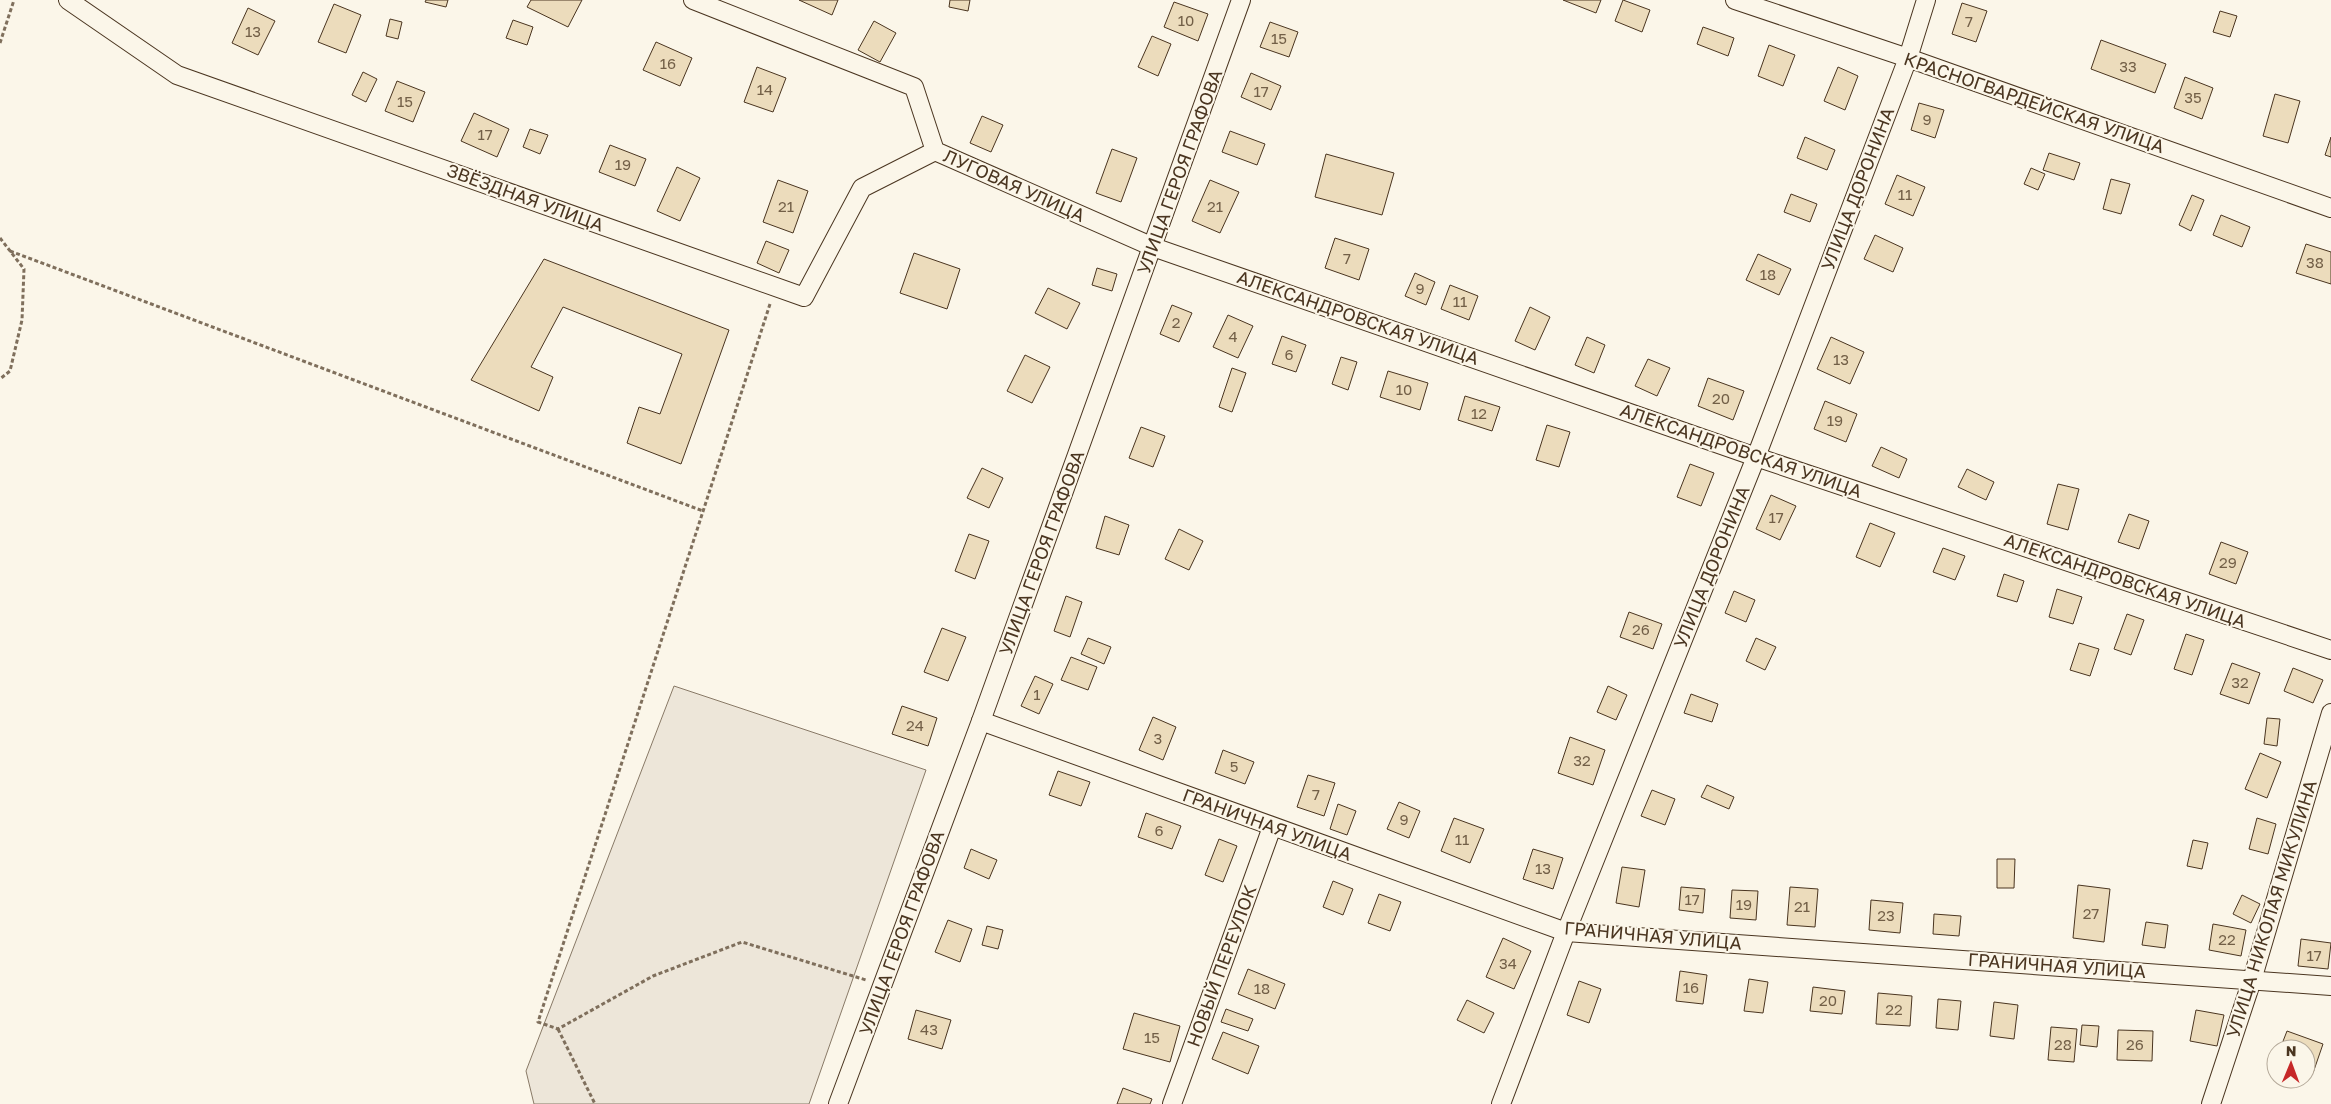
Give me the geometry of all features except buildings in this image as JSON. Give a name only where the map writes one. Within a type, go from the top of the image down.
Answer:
[{"type":"street","name":"ЗВЁЗДНАЯ УЛИЦА","points":[[68,0],[177,75],[804,296],[862,188],[935,152]]},
{"type":"street","name":"ЛУГОВАЯ УЛИЦА","points":[[693,0],[914,88],[935,152],[1153,247]]},
{"type":"street","name":"УЛИЦА ГЕРОЯ ГРАФОВА","points":[[838,1104],[981,721],[1241,0]]},
{"type":"street","name":"КРАСНОГВАРДЕЙСКАЯ УЛИЦА","points":[[1736,0],[1908,58],[2331,208]]},
{"type":"street","name":"УЛИЦА ДОРОНИНА","points":[[1501,1104],[1566,932],[1756,457],[1908,58],[1926,0]]},
{"type":"street","name":"АЛЕКСАНДРОВСКАЯ УЛИЦА","points":[[1153,247],[1756,457],[2331,650]]},
{"type":"street","name":"УЛИЦА НИКОЛАЯ МИКУЛИНА","points":[[2211,1104],[2252,980],[2331,713]]},
{"type":"street","name":"ГРАНИЧНАЯ УЛИЦА","points":[[981,721],[1566,932],[2331,986]]},
{"type":"street","name":"НОВЫЙ ПЕРЕУЛОК","points":[[1172,1104],[1272,827]]},
{"type":"path","points":[[0,43],[14,0]]},
{"type":"path","points":[[0,238],[24,269],[22,320],[10,371],[0,379]]},
{"type":"path","points":[[10,252],[703,511]]},
{"type":"path","points":[[595,1104],[558,1029],[538,1022],[776,287]]},
{"type":"path","points":[[558,1029],[653,976],[742,942],[882,985]]},
{"type":"shaded area","points":[[674,686],[926,770],[809,1104],[534,1104],[526,1071]]}]
